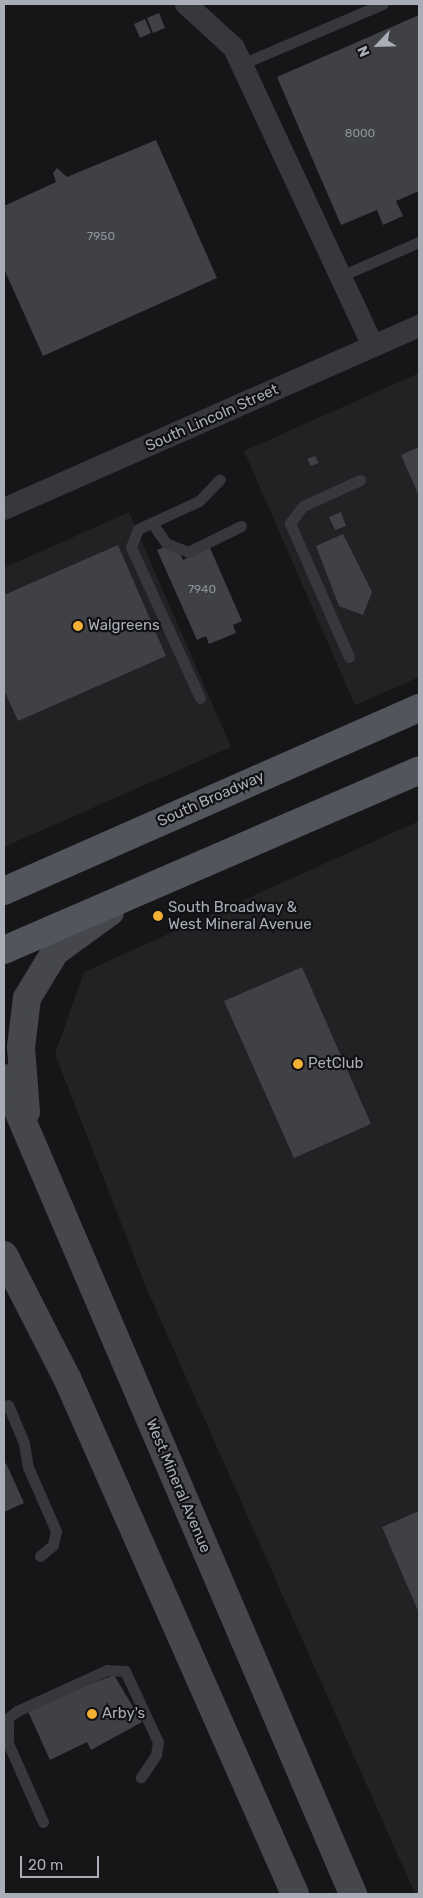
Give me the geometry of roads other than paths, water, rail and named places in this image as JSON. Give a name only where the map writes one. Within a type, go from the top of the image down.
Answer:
[{"type":"main road","name":"South Broadway","points":[[4,891],[419,708]]},
{"type":"main road","points":[[4,950],[149,889],[419,770]]},
{"type":"main road","points":[[28,1136],[21,1028],[34,983],[65,943],[149,889]]},
{"type":"main road","name":"West Mineral Avenue","points":[[4,1078],[353,1894]]},
{"type":"main road","points":[[4,1256],[67,1378],[295,1894]]},
{"type":"street","points":[[186,4],[234,48],[373,346]]},
{"type":"street","name":"South Lincoln Street","points":[[4,508],[419,326]]},
{"type":"lane","points":[[242,64],[383,4]]},
{"type":"lane","points":[[341,276],[419,242]]},
{"type":"lane","points":[[200,698],[131,547],[138,529],[199,501],[220,479]]},
{"type":"lane","points":[[349,657],[290,523],[303,506],[360,480]]},
{"type":"lane","points":[[152,523],[166,544],[188,552],[241,526]]},
{"type":"lane","points":[[8,1405],[24,1443],[28,1468],[56,1531],[53,1545],[40,1556]]},
{"type":"lane","points":[[43,1822],[8,1743],[8,1718],[17,1711],[107,1670],[125,1671],[158,1742],[156,1755],[141,1777]]},
{"type":"place","name":"Walgreens","points":[[78,626]]},
{"type":"place","name":"South Broadway & West Mineral Avenue","points":[[158,916]]},
{"type":"place","name":"PetClub","points":[[298,1064]]},
{"type":"place","name":"Arby's","points":[[92,1714]]}]
